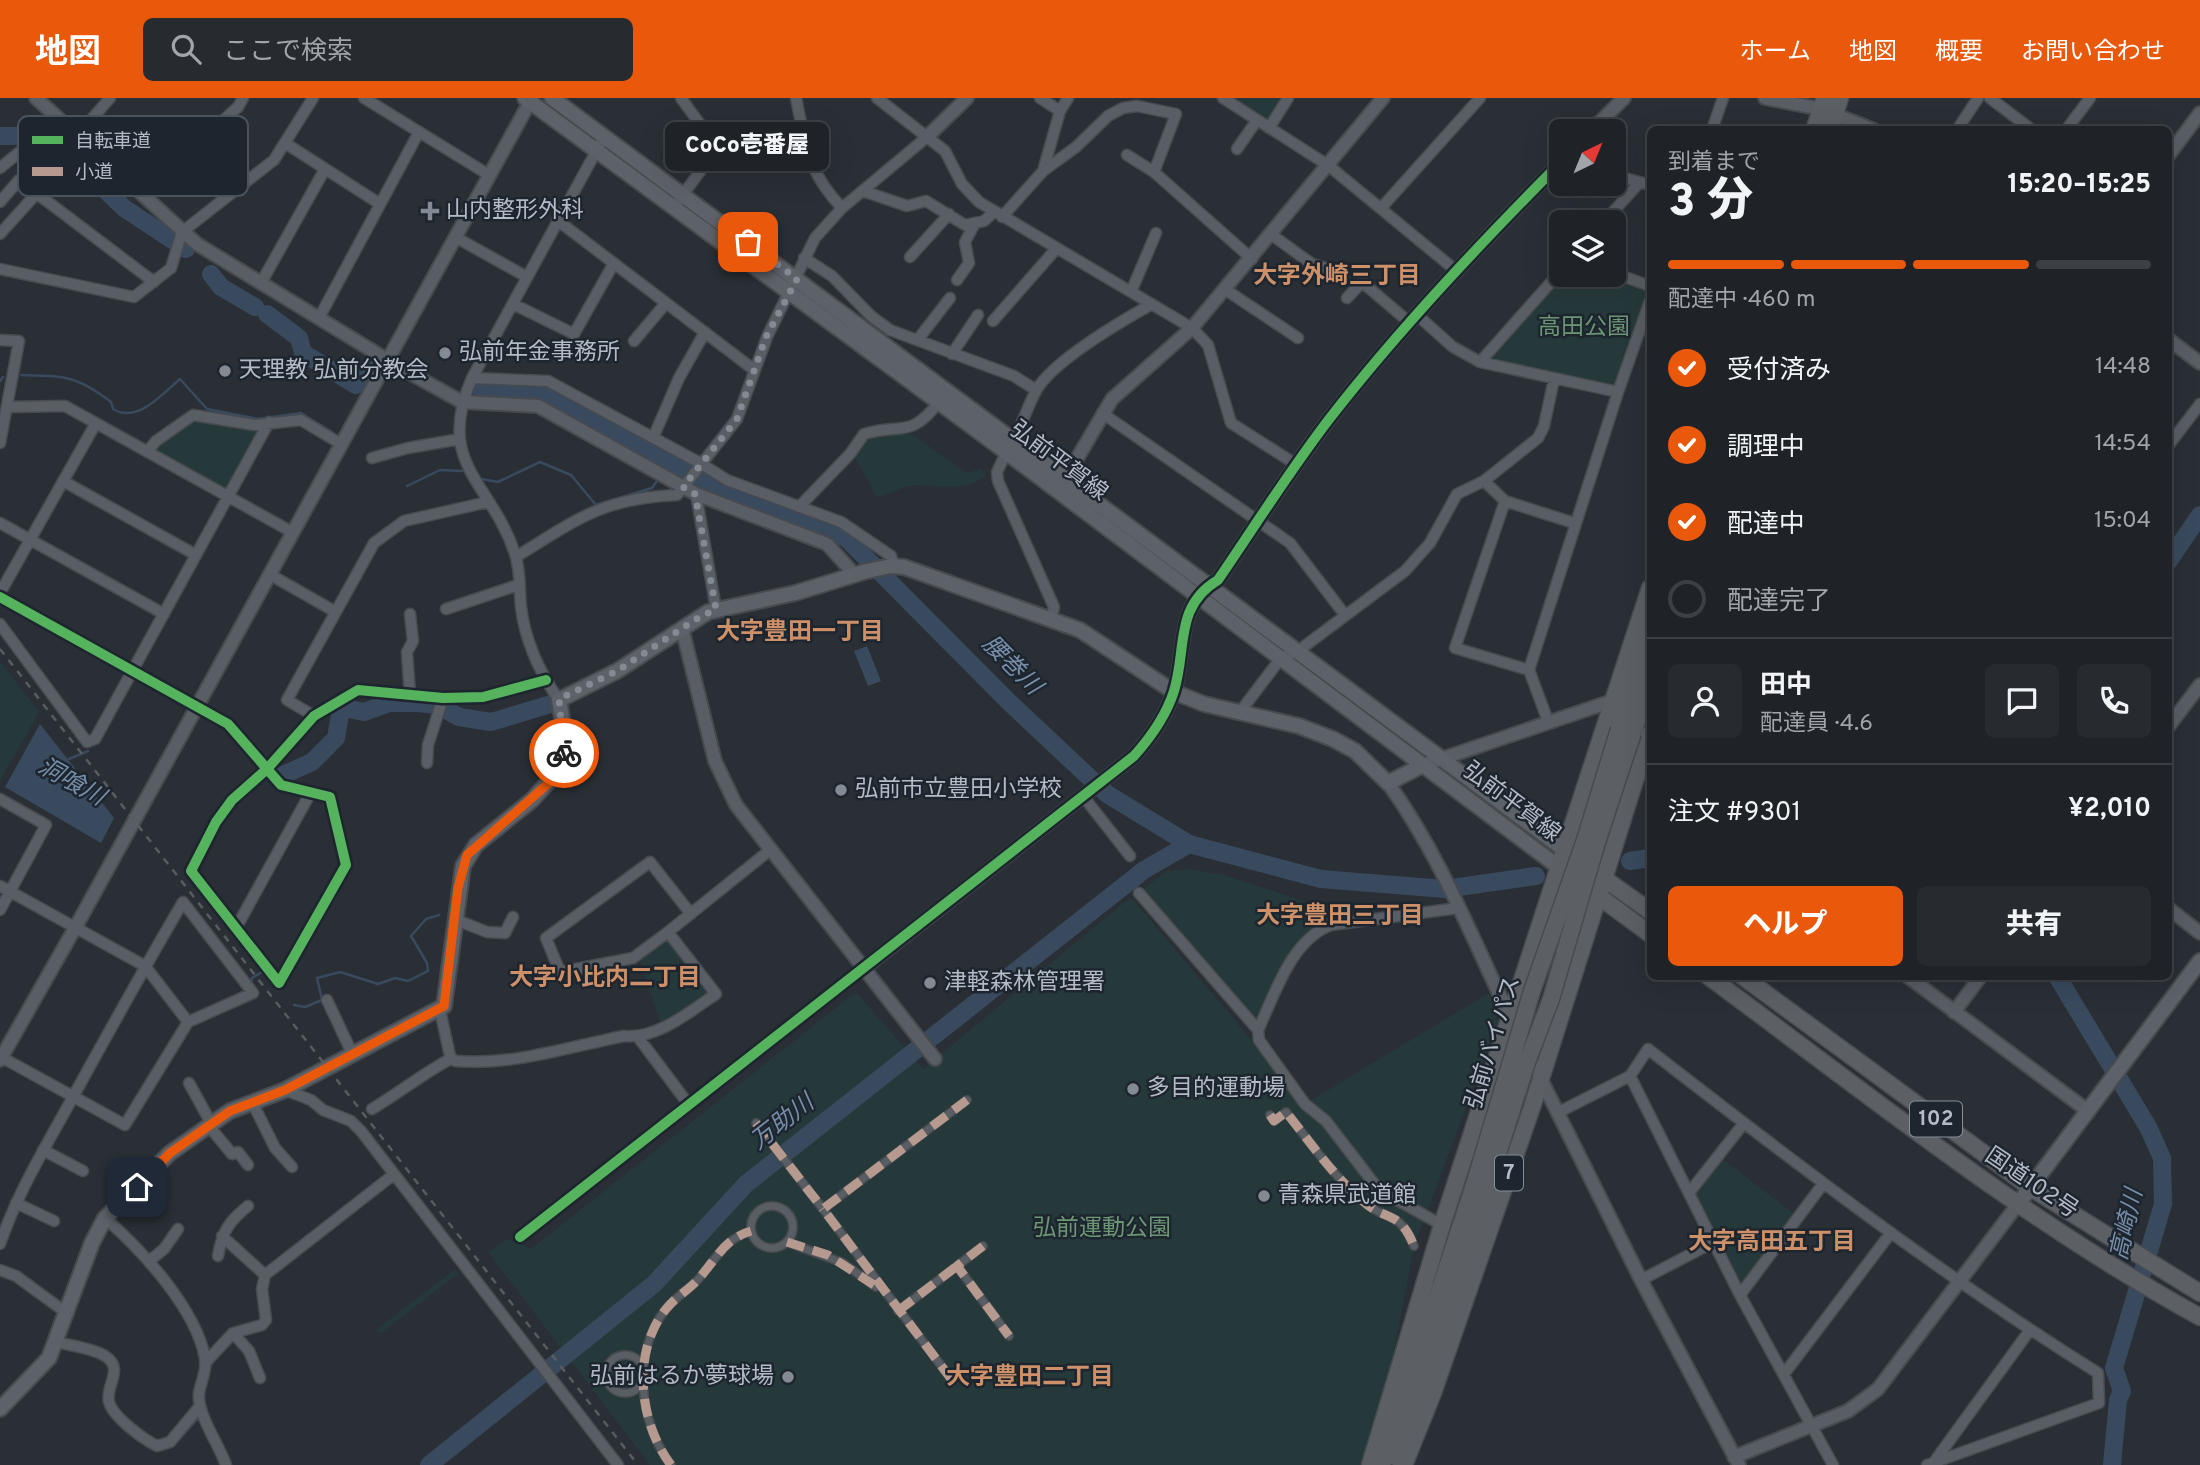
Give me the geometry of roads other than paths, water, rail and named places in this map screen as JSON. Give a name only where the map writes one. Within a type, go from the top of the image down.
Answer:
[{"type":"highway","points":[[1828,113],[1840,98]]},
{"type":"highway","name":"7","points":[[1370,1465],[1442,1225],[1647,597]]},
{"type":"highway","name":"弘前バイパス","points":[[1626,731],[1647,646]]},
{"type":"highway","name":"弘前バイパス","points":[[1394,1465],[1481,1183],[1532,991],[1626,731],[1647,686]]},
{"type":"highway","name":"7","points":[[1404,1465],[1469,1292],[1541,1080],[1647,742]]},
{"type":"highway","points":[[1566,850],[1647,909]]},
{"type":"highway","points":[[1560,867],[1647,932]]},
{"type":"highway","name":"国道102号","points":[[1713,980],[2018,1204],[2128,1276],[2200,1317]]},
{"type":"highway","name":"国道102号","points":[[1747,980],[2031,1188],[2200,1293]]},
{"type":"highway","name":"弘前バイパス","points":[[1382,1465],[1481,1183]]},
{"type":"main road","name":"弘前平賀線","points":[[552,98],[600,143]]},
{"type":"main road","name":"弘前平賀線","points":[[529,99],[600,143],[678,201],[790,293],[939,402],[1009,446]]},
{"type":"main road","name":"弘前平賀線","points":[[678,201],[797,279],[1009,446],[1208,585],[1566,850]]},
{"type":"main road","name":"弘前平賀線","points":[[1062,485],[1196,595],[1560,867]]},
{"type":"main road","points":[[0,1409],[49,1358],[68,1314],[92,1243],[105,1218],[170,1153],[209,1124],[252,1102],[285,1090],[444,1006],[454,919],[467,855],[532,800],[559,770],[566,743],[559,699],[617,671],[716,609],[762,601],[892,566],[1051,619],[1103,642],[1174,692],[1204,704],[1299,726],[1333,739],[1354,751],[1388,783],[1423,765]]},
{"type":"main road","points":[[2018,1204],[2200,961]]},
{"type":"street","points":[[36,98],[55,116]]},
{"type":"street","points":[[97,116],[110,98]]},
{"type":"street","points":[[228,116],[243,98]]},
{"type":"street","points":[[248,182],[274,160],[313,98]]},
{"type":"street","points":[[364,98],[489,175]]},
{"type":"street","points":[[681,98],[718,147],[728,155],[743,158],[806,148]]},
{"type":"street","points":[[796,98],[806,148],[820,185],[842,208]]},
{"type":"street","points":[[877,98],[945,151],[962,184],[979,202],[1192,328],[1208,345],[1231,422],[1297,465]]},
{"type":"street","points":[[516,557],[582,517],[606,506],[642,496],[677,495],[737,419],[753,369],[797,279],[804,258],[825,225],[927,137],[967,98]]},
{"type":"street","points":[[1040,98],[1060,111]]},
{"type":"street","points":[[1043,171],[1060,111],[1068,98]]},
{"type":"street","points":[[1223,98],[1329,166],[1454,269]]},
{"type":"street","points":[[1269,128],[1288,98]]},
{"type":"street","points":[[1062,485],[1102,413],[1124,387],[1192,328],[1226,290],[1383,98]]},
{"type":"street","points":[[1381,207],[1480,98]]},
{"type":"street","points":[[1603,119],[1624,98]]},
{"type":"street","points":[[1713,126],[1723,98]]},
{"type":"street","points":[[1765,98],[1828,113],[1863,126]]},
{"type":"street","points":[[1960,126],[1979,98]]},
{"type":"street","points":[[1990,98],[2027,126]]},
{"type":"street","points":[[2069,126],[2090,98]]},
{"type":"street","points":[[0,1244],[16,1203],[43,1150],[74,1096],[145,966],[183,902],[253,993],[188,1022],[125,1125],[74,1096],[0,1058],[75,929],[529,99]]},
{"type":"street","points":[[863,191],[907,206],[926,201],[965,225],[974,225],[998,214],[1043,171],[1076,147],[1108,116],[1123,108],[1137,106],[1176,114],[1154,172]]},
{"type":"street","points":[[2172,151],[2200,113]]},
{"type":"street","points":[[1237,149],[1257,120]]},
{"type":"street","points":[[319,318],[419,132]]},
{"type":"street","points":[[285,143],[380,204]]},
{"type":"street","points":[[559,699],[546,680],[526,630],[516,557],[467,466],[458,419],[472,378],[600,143]]},
{"type":"street","points":[[678,201],[718,147]]},
{"type":"street","points":[[0,168],[18,153]]},
{"type":"street","points":[[1127,155],[1154,172],[1252,258]]},
{"type":"street","points":[[261,283],[325,169]]},
{"type":"street","points":[[520,1237],[1085,794],[1145,743],[1157,727],[1174,692],[1189,608],[1196,595],[1218,580],[1329,420],[1454,269],[1549,174]]},
{"type":"street","points":[[1626,178],[1645,184]]},
{"type":"street","points":[[0,202],[18,181]]},
{"type":"street","points":[[1617,210],[1645,184]]},
{"type":"street","points":[[0,234],[34,196]]},
{"type":"street","points":[[41,196],[154,282]]},
{"type":"street","points":[[142,196],[180,240],[261,283],[388,361],[462,402],[538,406],[685,484],[695,494],[827,544],[861,573]]},
{"type":"street","points":[[0,269],[134,297],[170,268],[180,240],[232,196]]},
{"type":"street","points":[[910,257],[949,215]]},
{"type":"street","points":[[557,220],[753,369]]},
{"type":"street","points":[[957,280],[969,263],[965,242],[974,225]]},
{"type":"street","points":[[1131,292],[1156,233]]},
{"type":"street","points":[[1272,235],[1312,264],[1337,271]]},
{"type":"street","points":[[455,237],[527,277]]},
{"type":"street","points":[[993,321],[1056,249]]},
{"type":"street","points":[[804,258],[832,276],[880,323],[895,332],[919,338],[952,354],[1014,376],[1036,390]]},
{"type":"street","points":[[513,304],[574,334],[614,263]]},
{"type":"street","points":[[1626,277],[1647,285]]},
{"type":"street","points":[[1347,298],[1362,282],[1453,347],[1480,362],[1618,392]]},
{"type":"street","points":[[1480,362],[1549,284]]},
{"type":"street","points":[[1226,290],[1298,338]]},
{"type":"street","points":[[919,338],[950,298]]},
{"type":"street","points":[[634,341],[666,303]]},
{"type":"street","points":[[1051,619],[1054,607],[998,481],[997,472],[1026,418],[1036,390],[1104,330],[1152,304]]},
{"type":"street","points":[[1548,721],[1529,670],[1574,523],[1647,310]]},
{"type":"street","points":[[952,354],[978,315]]},
{"type":"street","points":[[653,438],[679,378],[705,332]]},
{"type":"street","points":[[0,340],[19,341],[0,443]]},
{"type":"street","points":[[2172,342],[2200,363]]},
{"type":"street","points":[[472,378],[548,381],[727,480],[841,522],[891,556],[892,566]]},
{"type":"street","points":[[1240,712],[1281,658],[1298,651],[1405,571],[1430,543],[1457,494],[1484,481],[1538,438],[1544,426],[1554,379]]},
{"type":"street","points":[[799,507],[850,454],[864,434],[909,429],[919,424],[939,402]]},
{"type":"street","points":[[2172,441],[2200,404]]},
{"type":"street","points":[[8,407],[65,406],[292,533]]},
{"type":"street","points":[[1102,413],[1290,543],[1345,615]]},
{"type":"street","points":[[147,452],[156,441],[193,415],[254,425],[301,420],[341,444]]},
{"type":"street","points":[[0,624],[87,742],[95,739],[269,422]]},
{"type":"street","points":[[96,423],[0,595],[228,724],[267,769],[281,785],[330,797],[346,865],[279,983],[191,871],[216,822],[232,800],[267,769],[314,716],[358,690],[410,695],[441,703],[483,697],[546,680]]},
{"type":"street","points":[[372,458],[408,448],[460,439]]},
{"type":"street","points":[[63,481],[196,555]]},
{"type":"street","points":[[1484,481],[1504,501],[1574,523]]},
{"type":"street","points":[[695,494],[716,609]]},
{"type":"street","points":[[1504,501],[1455,648],[1529,670]]},
{"type":"street","points":[[314,716],[287,700],[374,543],[404,521],[488,502]]},
{"type":"street","points":[[0,523],[164,614]]},
{"type":"street","points":[[269,575],[334,611]]},
{"type":"street","points":[[446,609],[518,585]]},
{"type":"street","points":[[410,614],[413,640],[407,652],[410,695]]},
{"type":"street","points":[[682,628],[721,777],[736,805],[932,1055]]},
{"type":"street","points":[[2172,722],[2200,685]]},
{"type":"street","points":[[1423,765],[1612,701]]},
{"type":"street","points":[[427,763],[441,703]]},
{"type":"street","points":[[1388,783],[1410,814],[1442,875],[1641,1280],[1737,1461],[1849,1411],[1878,1389],[2018,1204]]},
{"type":"street","points":[[236,928],[311,792]]},
{"type":"street","points":[[1085,794],[1130,856]]},
{"type":"street","points":[[0,799],[46,825],[5,889],[0,909]]},
{"type":"street","points":[[691,914],[650,862],[545,937],[560,972],[633,958],[691,914],[770,850]]},
{"type":"street","points":[[5,889],[145,966],[188,1022]]},
{"type":"street","points":[[1139,893],[1258,1030]]},
{"type":"street","points":[[1442,1225],[1379,1190],[1326,1121],[1297,1094],[1259,1040],[1258,1030],[1283,975],[1316,931],[1331,925],[1456,904]]},
{"type":"street","points":[[2172,911],[2200,933]]},
{"type":"street","points":[[454,919],[487,932],[505,933],[513,917]]},
{"type":"street","points":[[440,1010],[455,1061],[482,1063],[535,1056],[624,1036],[638,1037],[677,1020],[716,995],[668,932]]},
{"type":"street","points":[[1912,980],[2088,1111]]},
{"type":"street","points":[[1954,1012],[1978,980]]},
{"type":"street","points":[[327,1000],[352,1053]]},
{"type":"street","points":[[638,1037],[689,1105]]},
{"type":"street","points":[[1557,1113],[1630,1076],[1648,1049],[1891,1234],[2029,1330],[2098,1373],[2099,1403],[1931,1464]]},
{"type":"street","points":[[372,1109],[402,1091],[415,1078],[452,1058]]},
{"type":"street","points":[[1630,1076],[1740,1295],[1833,1465]]},
{"type":"street","points":[[190,1083],[209,1124],[232,1154],[238,1152],[248,1165]]},
{"type":"street","points":[[285,1090],[351,1121],[618,1465]]},
{"type":"street","points":[[823,1209],[967,1100]]},
{"type":"street","points":[[252,1102],[275,1148],[292,1167]]},
{"type":"street","points":[[1270,1115],[1274,1121],[1286,1112],[1366,1204],[1396,1218],[1407,1229],[1414,1246]]},
{"type":"street","points":[[756,1123],[952,1380]]},
{"type":"street","points":[[1689,1193],[1744,1123]]},
{"type":"street","points":[[43,1150],[83,1171]]},
{"type":"street","points":[[205,1363],[233,1333],[262,1325],[267,1320],[262,1289],[265,1275],[393,1175]]},
{"type":"street","points":[[1740,1295],[1824,1184]]},
{"type":"street","points":[[16,1203],[54,1221]]},
{"type":"street","points":[[218,1256],[222,1236],[230,1220],[248,1206]]},
{"type":"street","points":[[787,1242],[793,1223],[780,1207],[760,1209],[751,1221],[751,1231],[756,1241],[768,1248],[787,1242],[843,1263],[885,1294]]},
{"type":"street","points":[[105,1218],[149,1261],[182,1306],[207,1373],[199,1388],[200,1406],[226,1465]]},
{"type":"street","points":[[149,1261],[164,1249],[178,1229]]},
{"type":"street","points":[[671,1465],[663,1454],[648,1419],[644,1379],[643,1367],[629,1356],[612,1360],[606,1370],[608,1383],[617,1392],[630,1393],[644,1379],[650,1339],[666,1309],[695,1282],[729,1240],[751,1231]]},
{"type":"street","points":[[1784,1374],[1891,1234]]},
{"type":"street","points":[[222,1236],[265,1275]]},
{"type":"street","points":[[1641,1280],[1714,1242]]},
{"type":"street","points":[[898,1311],[983,1246]]},
{"type":"street","points":[[957,1266],[1009,1336]]},
{"type":"street","points":[[0,1270],[16,1276],[68,1314]]},
{"type":"street","points":[[1931,1464],[2029,1330]]},
{"type":"street","points":[[233,1333],[249,1351],[260,1378]]},
{"type":"street","points":[[57,1342],[104,1355],[110,1361],[115,1376],[108,1394],[113,1411],[157,1446],[170,1443],[200,1406]]},
{"type":"water","points":[[867,646],[881,681],[868,686],[854,651]]},
{"type":"water","points":[[40,724],[114,818],[101,843],[5,787]]},
{"type":"waterway","name":"腰巻川","points":[[0,136],[18,136]]},
{"type":"waterway","name":"腰巻川","points":[[111,196],[124,208],[186,249]]},
{"type":"waterway","name":"腰巻川","points":[[211,274],[221,287],[255,307]]},
{"type":"waterway","name":"腰巻川","points":[[267,314],[299,338],[303,353],[356,385],[367,369]]},
{"type":"waterway","points":[[21,375],[59,377],[78,382],[99,393],[111,402],[113,409],[122,413],[131,413],[149,405],[180,379],[207,409],[258,419],[301,413],[332,432]]},
{"type":"waterway","points":[[0,381],[3,377]]},
{"type":"waterway","name":"腰巻川","points":[[481,389],[542,391],[728,492],[804,518],[847,539],[1009,702],[1107,794],[1189,844],[1321,879],[1445,889],[1536,876]]},
{"type":"waterway","points":[[663,472],[671,461]]},
{"type":"waterway","points":[[482,479],[498,482],[540,462],[571,475],[596,505],[652,488],[659,478]]},
{"type":"waterway","points":[[407,486],[440,470],[462,471]]},
{"type":"waterway","name":"腰巻川","points":[[2172,556],[2200,515]]},
{"type":"waterway","name":"洞喰川","points":[[283,775],[312,762],[336,738],[341,709],[344,708],[364,712],[389,703],[417,703],[437,705],[459,717],[491,722],[551,704]]},
{"type":"waterway","points":[[69,759],[88,751]]},
{"type":"waterway","name":"万助川","points":[[429,1465],[654,1284],[746,1184],[1144,870],[1189,844]]},
{"type":"waterway","name":"腰巻川","points":[[1630,861],[1647,858]]},
{"type":"waterway","points":[[294,1005],[305,1007],[322,1000],[317,978],[340,972],[378,984],[395,978],[408,981],[428,971],[427,963],[411,936],[426,919],[439,915]]},
{"type":"waterway","points":[[251,983],[252,978],[262,972]]},
{"type":"waterway","name":"高崎川","points":[[2059,980],[2148,1127],[2162,1158],[2163,1204],[2114,1368],[2122,1391],[2118,1400],[2112,1465]]},
{"type":"waterway","points":[[206,1382],[212,1362]]},
{"type":"waterway","points":[[204,1392],[204,1406]]},
{"type":"waterway","points":[[175,1444],[201,1415]]},
{"type":"railway","points":[[0,649],[638,1465]]},
{"type":"place","name":"山内整形外科","points":[[430,211]]},
{"type":"place","name":"CoCo壱番屋","points":[[748,242]]},
{"type":"place","name":"弘前年金事務所","points":[[445,353]]},
{"type":"place","name":"天理教 弘前分教会","points":[[225,371]]},
{"type":"place","name":"弘前市立豊田小学校","points":[[841,790]]},
{"type":"place","name":"津軽森林管理署","points":[[930,983]]},
{"type":"place","name":"多目的運動場","points":[[1133,1089]]},
{"type":"place","name":"青森県武道館","points":[[1264,1196]]},
{"type":"place","name":"弘前はるか夢球場","points":[[788,1377]]},
{"type":"district","name":"大字外崎三丁目","points":[[1337,277]]},
{"type":"district","name":"大字豊田一丁目","points":[[800,633]]},
{"type":"district","name":"大字豊田三丁目","points":[[1340,917]]},
{"type":"district","name":"大字小比内二丁目","points":[[605,979]]},
{"type":"district","name":"大字高田五丁目","points":[[1772,1243]]},
{"type":"district","name":"大字豊田二丁目","points":[[1030,1378]]},
{"type":"park label","name":"高田公園","points":[[1584,328]]},
{"type":"park label","name":"弘前運動公園","points":[[1102,1229]]}]
